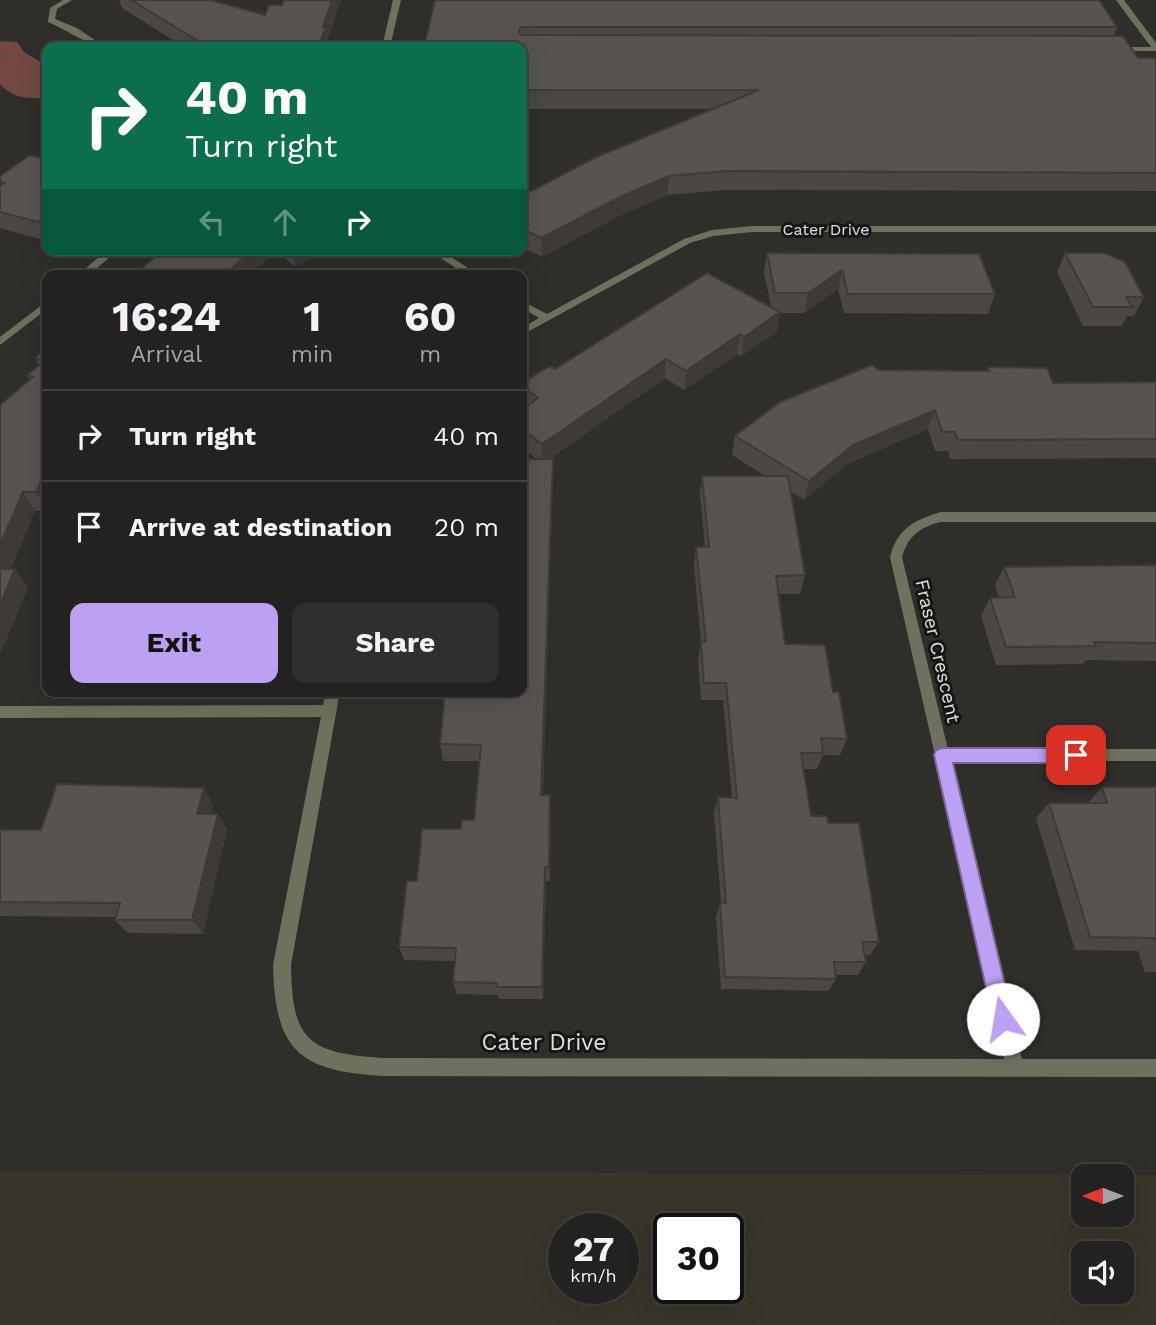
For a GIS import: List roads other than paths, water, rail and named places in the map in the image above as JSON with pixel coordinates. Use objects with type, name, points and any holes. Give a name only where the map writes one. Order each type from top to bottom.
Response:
[{"type":"street","points":[[68,0],[54,8],[51,20],[93,42]]},
{"type":"street","points":[[387,42],[397,0]]},
{"type":"street","points":[[1120,0],[1156,48]]},
{"type":"street","points":[[1101,49],[1156,48]]},
{"type":"street","name":"Cater Drive","points":[[527,329],[687,241],[712,233],[752,229],[1152,229]]},
{"type":"street","points":[[1152,229],[1156,244]]},
{"type":"street","points":[[89,270],[106,256]]},
{"type":"street","points":[[443,256],[466,270]]},
{"type":"street","points":[[0,342],[42,307]]},
{"type":"street","points":[[527,307],[544,317]]},
{"type":"street","name":"Fraser Crescent","points":[[1015,1068],[896,557],[899,542],[909,529],[924,521],[941,517],[1156,517]]},
{"type":"street","name":"Cater Drive","points":[[332,697],[282,965],[281,1000],[290,1029],[307,1052],[334,1062],[383,1067],[1156,1068]]},
{"type":"street","points":[[0,712],[329,711]]},
{"type":"street","points":[[942,755],[1156,755]]}]
